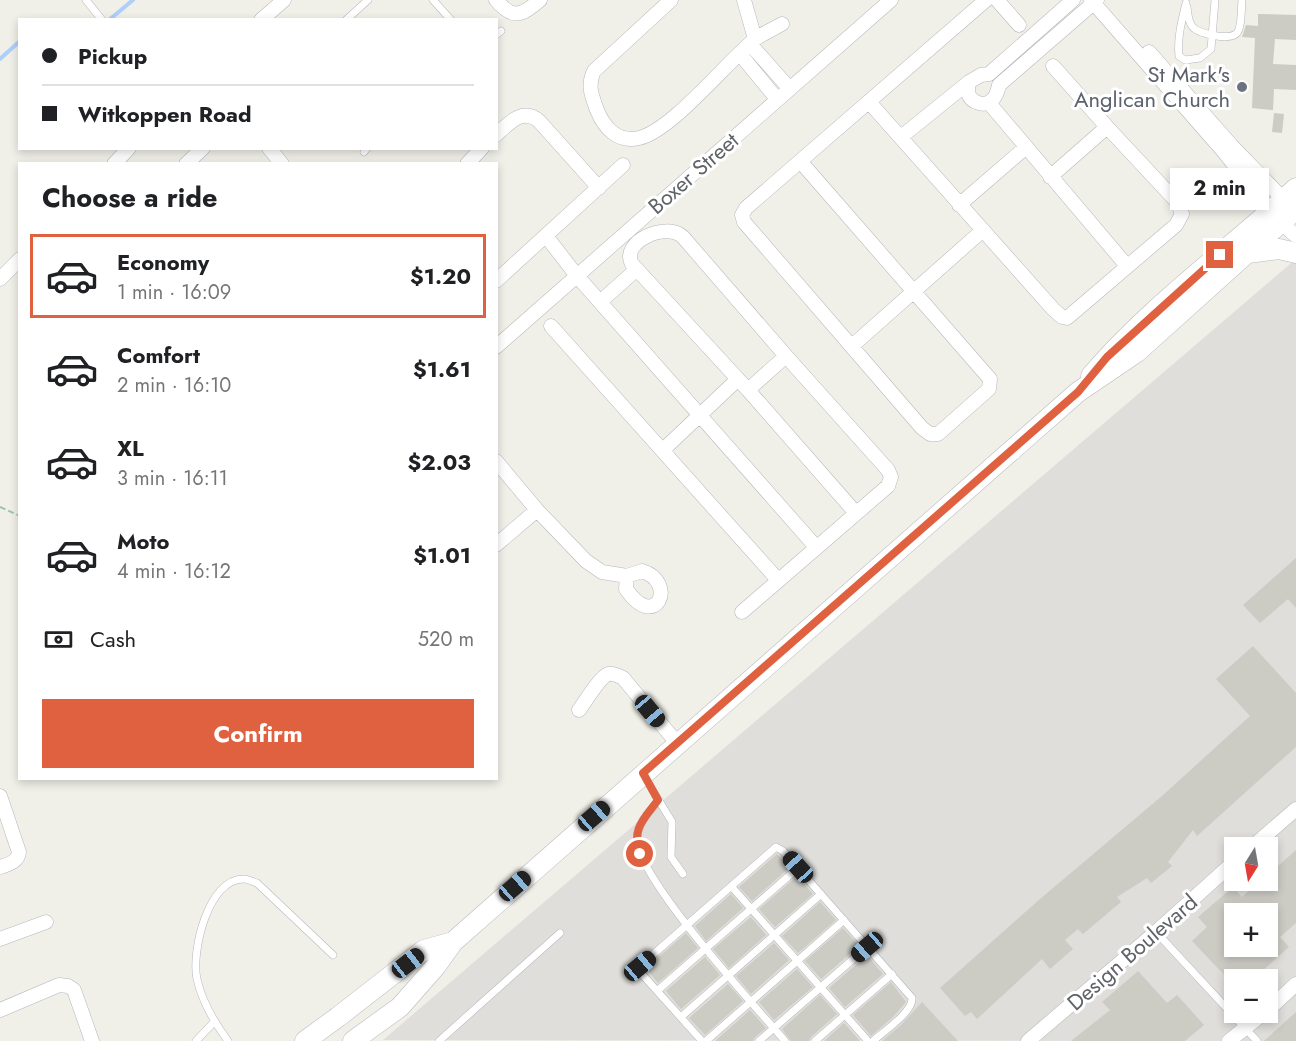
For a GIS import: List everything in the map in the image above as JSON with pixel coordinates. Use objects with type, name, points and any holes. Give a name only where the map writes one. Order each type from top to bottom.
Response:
[{"type":"main road","points":[[353,1041],[400,1007],[453,942],[643,773],[1078,392],[1137,352],[1248,253],[1289,211]]},
{"type":"main road","points":[[1078,392],[1107,357],[1153,314],[1289,211]]},
{"type":"main road","points":[[1248,253],[1279,249],[1296,253]]},
{"type":"main road","points":[[304,1041],[424,950],[453,942]]},
{"type":"street","points":[[263,18],[284,0]]},
{"type":"street","points":[[496,0],[506,12],[519,14],[526,12],[540,0]]},
{"type":"street","points":[[671,0],[594,71],[591,77],[590,92],[600,118],[614,134],[629,139],[638,139],[655,131],[748,46],[782,24]]},
{"type":"street","points":[[744,0],[748,46],[777,99]]},
{"type":"street","name":"Boxer Street","points":[[498,345],[891,0]]},
{"type":"street","points":[[800,161],[989,377],[991,384],[987,392],[938,434],[930,434],[922,428],[742,217],[746,208],[800,161],[869,102],[986,0]]},
{"type":"street","points":[[998,0],[1019,25]]},
{"type":"street","points":[[901,137],[969,82],[981,75],[989,74],[1073,0]]},
{"type":"street","points":[[969,82],[970,97],[980,103],[989,103],[999,85],[1096,1],[1171,75],[1289,211]]},
{"type":"street","points":[[1025,42],[1036,53]]},
{"type":"street","points":[[748,46],[789,88]]},
{"type":"street","points":[[869,102],[959,205],[1059,315],[1065,318],[1074,313],[1176,225],[1181,219],[1181,209],[1178,202],[1053,66]]},
{"type":"street","points":[[989,103],[1126,266]]},
{"type":"street","points":[[498,133],[518,118],[531,115],[599,188]]},
{"type":"street","points":[[1050,177],[1107,127]]},
{"type":"street","points":[[959,205],[1025,148]]},
{"type":"street","points":[[116,162],[127,150]]},
{"type":"street","points":[[271,150],[280,162]]},
{"type":"street","points":[[469,162],[480,150]]},
{"type":"street","points":[[498,278],[623,165]]},
{"type":"street","points":[[742,612],[855,512],[888,486],[891,477],[888,470],[679,233],[664,230],[653,233],[640,242],[630,251],[629,255],[637,268],[855,512]]},
{"type":"street","points":[[852,346],[983,230]]},
{"type":"street","points":[[546,236],[577,276],[816,547]]},
{"type":"street","points":[[0,279],[18,261]]},
{"type":"street","points":[[600,302],[637,268]]},
{"type":"street","points":[[551,326],[778,580]]},
{"type":"street","points":[[748,390],[786,356]]},
{"type":"street","points":[[663,450],[738,379]]},
{"type":"street","points":[[498,463],[537,510],[593,567],[602,572],[627,576]]},
{"type":"street","points":[[498,543],[537,510]]},
{"type":"street","points":[[579,710],[602,678],[609,674],[617,675],[623,678],[677,743]]},
{"type":"street","points":[[0,796],[19,852],[17,859],[0,867]]},
{"type":"street","points":[[1264,837],[1296,809]]},
{"type":"street","name":"Design Boulevard","points":[[1028,1041],[1224,871]]},
{"type":"street","points":[[0,939],[46,922]]},
{"type":"street","points":[[1278,1000],[1296,984]]},
{"type":"street","points":[[0,1010],[59,985],[68,986],[74,990],[92,1041]]},
{"type":"street","points":[[1238,1036],[1253,1023]]},
{"type":"lane","points":[[86,0],[99,17]]},
{"type":"lane","points":[[348,18],[368,0]]},
{"type":"lane","points":[[433,0],[449,18]]},
{"type":"lane","points":[[1186,1],[1179,49],[1182,59],[1190,60],[1206,54],[1211,49],[1215,0]]},
{"type":"lane","points":[[1186,1],[1193,29],[1230,37],[1239,30],[1242,0]]},
{"type":"lane","points":[[643,773],[672,822],[671,857],[684,874]]},
{"type":"lane","points":[[658,800],[640,824],[637,832],[637,845],[648,870],[688,926],[785,1041]]},
{"type":"lane","points":[[844,920],[704,1041],[639,970],[640,966],[776,847],[798,867],[908,992],[913,1003],[873,1041]]},
{"type":"lane","points":[[657,991],[798,867]]},
{"type":"lane","points":[[228,1041],[214,1023],[196,977],[196,950],[205,915],[226,886],[235,880],[245,879],[257,883],[333,956]]},
{"type":"lane","points":[[731,886],[868,1041]]},
{"type":"lane","points":[[681,1017],[821,894]]},
{"type":"lane","points":[[1156,932],[1238,1036],[1257,1041]]},
{"type":"lane","points":[[439,1041],[560,933]]},
{"type":"lane","points":[[759,1041],[867,947]]},
{"type":"lane","points":[[815,1041],[892,974]]},
{"type":"lane","points":[[196,1041],[214,1023]]},
{"type":"path","points":[[0,507],[18,515]]},
{"type":"shaded area","points":[[1296,259],[1296,1041],[383,1040]]},
{"type":"building","points":[[1258,14],[1296,15],[1296,40],[1275,39],[1273,64],[1296,65],[1296,90],[1274,89],[1273,110],[1252,108],[1255,38],[1242,37],[1246,25],[1258,26]]},
{"type":"building","points":[[1274,113],[1284,114],[1282,133],[1272,132]]},
{"type":"building","points":[[1296,558],[1296,608],[1288,599],[1260,623],[1243,605]]},
{"type":"building","points":[[1253,646],[1296,693],[1296,747],[1197,836],[1193,830],[1168,862],[1172,866],[1151,883],[1147,878],[1117,897],[1121,902],[1083,934],[1078,929],[1065,940],[1073,949],[1050,969],[1042,959],[977,1019],[971,1012],[965,1016],[940,988],[1040,899],[1162,796],[1250,716],[1216,679]]},
{"type":"building","points":[[1296,850],[1296,923],[1280,937],[1289,947],[1278,957],[1278,903],[1224,903],[1224,957],[1278,957],[1264,969],[1224,969],[1224,975],[1192,941],[1207,927],[1198,917],[1228,891],[1237,891],[1242,897],[1249,891],[1278,891],[1278,866]]},
{"type":"building","points":[[777,854],[790,867],[752,901],[739,887]]},
{"type":"building","points":[[797,876],[813,894],[775,927],[759,909]]},
{"type":"building","points":[[731,894],[743,908],[706,941],[695,926]]},
{"type":"building","points":[[820,902],[836,920],[798,953],[782,936]]},
{"type":"building","points":[[751,917],[766,935],[729,968],[713,949]]},
{"type":"building","points":[[843,928],[859,946],[821,979],[805,961]]},
{"type":"building","points":[[686,933],[698,948],[658,983],[646,968]]},
{"type":"building","points":[[774,943],[789,960],[751,994],[736,976]]},
{"type":"building","points":[[867,955],[883,974],[845,1007],[829,988]]},
{"type":"building","points":[[705,957],[720,975],[681,1009],[666,991]]},
{"type":"building","points":[[797,969],[813,987],[774,1020],[759,1002]]},
{"type":"building","points":[[1138,971],[1167,1003],[1177,995],[1204,1025],[1185,1041],[1071,1041],[1110,1010],[1102,1002]]},
{"type":"building","points":[[891,982],[906,1002],[871,1036],[853,1015]]},
{"type":"building","points":[[728,984],[743,1001],[705,1035],[689,1018]]},
{"type":"building","points":[[820,995],[837,1014],[809,1041],[791,1041],[782,1029]]},
{"type":"building","points":[[922,1002],[958,1041],[882,1041],[901,1025]]},
{"type":"building","points":[[750,1010],[766,1028],[753,1041],[715,1041]]},
{"type":"building","points":[[1296,1012],[1296,1041],[1264,1041]]},
{"type":"building","points":[[844,1023],[860,1041],[824,1041]]},
{"type":"waterway","points":[[111,18],[133,0]]},
{"type":"waterway","points":[[0,59],[18,43]]},
{"type":"place","name":"St Mark's Anglican Church","points":[[1242,87]]},
{"type":"route","points":[[640,854],[637,832],[640,824],[658,800],[643,773],[1078,392],[1107,357],[1220,255]]}]
